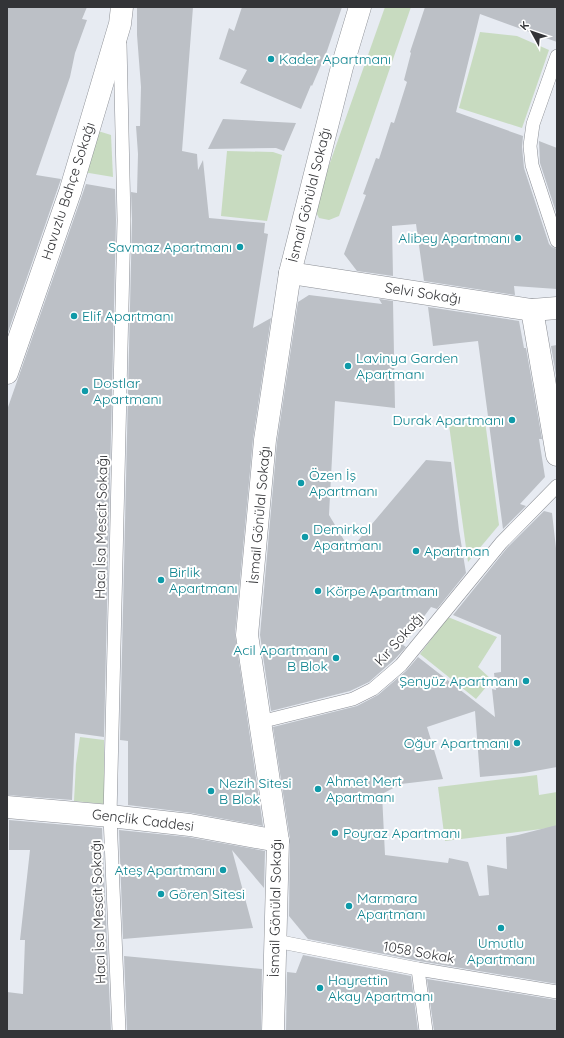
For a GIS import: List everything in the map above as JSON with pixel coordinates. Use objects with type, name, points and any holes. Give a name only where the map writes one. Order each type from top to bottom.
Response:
[{"type":"street","name":"İsmail Gönülal Sokağı","points":[[273,1031],[278,841],[248,635],[265,440],[290,273],[342,67],[360,7]]},
{"type":"street","name":"Havuzlu Bahçe Sokağı","points":[[7,373],[70,192],[121,16]]},
{"type":"street","name":"Selvi Sokağı","points":[[290,273],[532,310],[557,308]]},
{"type":"street","points":[[532,310],[557,455]]},
{"type":"street","name":"Gençlik Caddesi","points":[[7,808],[110,816],[190,825],[278,841]]},
{"type":"lane","name":"Hacı İsa Mescit Sokağı","points":[[119,1031],[110,816],[124,220],[121,16]]},
{"type":"lane","points":[[557,56],[534,124],[530,146],[532,165],[557,241]]},
{"type":"lane","name":"Kır Sokağı","points":[[260,722],[353,699],[373,689],[401,665],[501,543],[557,486]]},
{"type":"lane","name":"1058 Sokak","points":[[276,941],[418,969],[557,992]]},
{"type":"lane","points":[[418,969],[426,1031]]},
{"type":"green space","points":[[385,7],[411,7],[339,216],[329,220],[319,218],[314,208]]},
{"type":"green space","points":[[480,32],[517,36],[549,50],[522,128],[459,108]]},
{"type":"green space","points":[[95,130],[111,135],[113,177],[83,172]]},
{"type":"green space","points":[[227,151],[273,152],[282,155],[267,221],[221,216]]},
{"type":"green space","points":[[485,421],[499,525],[468,562],[449,425]]},
{"type":"green space","points":[[448,617],[497,637],[478,667],[492,680],[476,699],[420,654]]},
{"type":"green space","points":[[80,737],[104,740],[104,804],[74,801],[76,764]]},
{"type":"green space","points":[[537,775],[539,795],[557,792],[557,827],[445,841],[438,787]]},
{"type":"building","points":[[7,7],[87,7],[82,19],[87,20],[75,53],[70,77],[36,175],[61,179],[7,335]]},
{"type":"building","points":[[137,7],[193,7],[182,151],[197,154],[198,170],[203,160],[209,218],[265,223],[264,233],[268,234],[253,328],[271,318],[253,439],[235,634],[263,826],[192,813],[128,805],[128,741],[120,740],[132,220],[131,192],[137,193],[138,154],[136,126],[140,126],[141,87],[137,35]]},
{"type":"building","points":[[242,7],[342,7],[327,51],[301,109],[240,83],[247,70],[219,59],[229,28],[234,31]]},
{"type":"building","points":[[425,7],[557,7],[557,42],[480,14],[456,112],[523,136],[522,147],[524,168],[549,244],[557,249],[557,289],[514,286],[515,295],[424,281],[416,224],[392,226],[393,276],[357,271],[344,254],[366,195],[363,194],[376,158],[379,159],[391,122],[394,123],[407,82],[404,80],[410,52]]},
{"type":"building","points":[[223,119],[296,123],[284,151],[276,148],[208,149]]},
{"type":"building","points":[[539,141],[557,148],[557,215],[540,163]]},
{"type":"building","points":[[86,184],[115,189],[116,220],[104,737],[75,733],[72,800],[7,795],[7,410]]},
{"type":"building","points":[[309,295],[382,304],[379,299],[393,301],[395,408],[335,401],[329,515],[350,550],[426,460],[451,462],[466,573],[437,609],[431,607],[403,645],[406,647],[369,682],[350,691],[271,711],[260,635],[277,442],[298,302]]},
{"type":"building","name":"Durak Apartmanı","points":[[428,307],[519,321],[524,348],[526,348],[542,439],[539,439],[545,477],[520,504],[526,506],[503,529],[478,341],[433,346]]},
{"type":"building","points":[[557,345],[557,381],[551,346]]},
{"type":"building","points":[[544,511],[552,513],[557,557],[557,767],[524,773],[480,777],[475,711],[427,727],[443,779],[401,784],[382,794],[385,855],[448,863],[449,858],[468,862],[479,896],[489,895],[487,865],[507,869],[506,837],[557,825],[557,984],[419,961],[308,939],[289,916],[290,839],[273,727],[357,706],[378,695],[406,671],[418,657],[495,717],[492,689],[496,690],[494,673],[501,672],[501,635],[453,615],[507,548]]},
{"type":"building","points":[[9,820],[102,828],[111,1031],[7,1031],[7,992],[23,994],[25,940],[20,940],[30,850],[9,850]]},
{"type":"building","points":[[119,830],[188,837],[265,851],[264,888],[232,850],[253,928],[123,939]]},
{"type":"building","points":[[303,955],[411,976],[418,1031],[286,1031],[287,972],[296,973]]},
{"type":"building","points":[[124,956],[262,969],[261,1031],[127,1031]]},
{"type":"building","points":[[427,979],[557,1000],[557,1031],[434,1031]]},
{"type":"place","name":"Kader Apartmanı","points":[[271,59]]},
{"type":"place","name":"Alibey Apartmanı","points":[[518,238]]},
{"type":"place","name":"Savmaz Apartmanı","points":[[240,247]]},
{"type":"place","name":"Elif Apartmanı","points":[[74,316]]},
{"type":"place","name":"Lavinya Garden Apartmanı","points":[[348,366]]},
{"type":"place","name":"Dostlar Apartmanı","points":[[85,391]]},
{"type":"place","name":"Durak Apartmanı","points":[[512,420]]},
{"type":"place","name":"Özen İş Apartmanı","points":[[301,483]]},
{"type":"place","name":"Demirkol Apartmanı","points":[[305,537]]},
{"type":"place","name":"Apartman","points":[[416,551]]},
{"type":"place","name":"Birlik Apartmanı","points":[[161,580]]},
{"type":"place","name":"Körpe Apartmanı","points":[[318,591]]},
{"type":"place","name":"Acil Apartmanı B Blok","points":[[336,658]]},
{"type":"place","name":"Şenyüz Apartmanı","points":[[526,681]]},
{"type":"place","name":"Oğur Apartmanı","points":[[517,743]]},
{"type":"place","name":"Ahmet Mert Apartmanı","points":[[318,789]]},
{"type":"place","name":"Nezih Sitesi B Blok","points":[[211,791]]},
{"type":"place","name":"Poyraz Apartmanı","points":[[335,833]]},
{"type":"place","name":"Ateş Apartmanı","points":[[223,870]]},
{"type":"place","name":"Gören Sitesi","points":[[161,894]]},
{"type":"place","name":"Marmara Apartmanı","points":[[349,906]]},
{"type":"place","name":"Umutlu Apartmanı","points":[[501,928]]},
{"type":"place","name":"Hayrettin Akay Apartmanı","points":[[320,988]]}]
